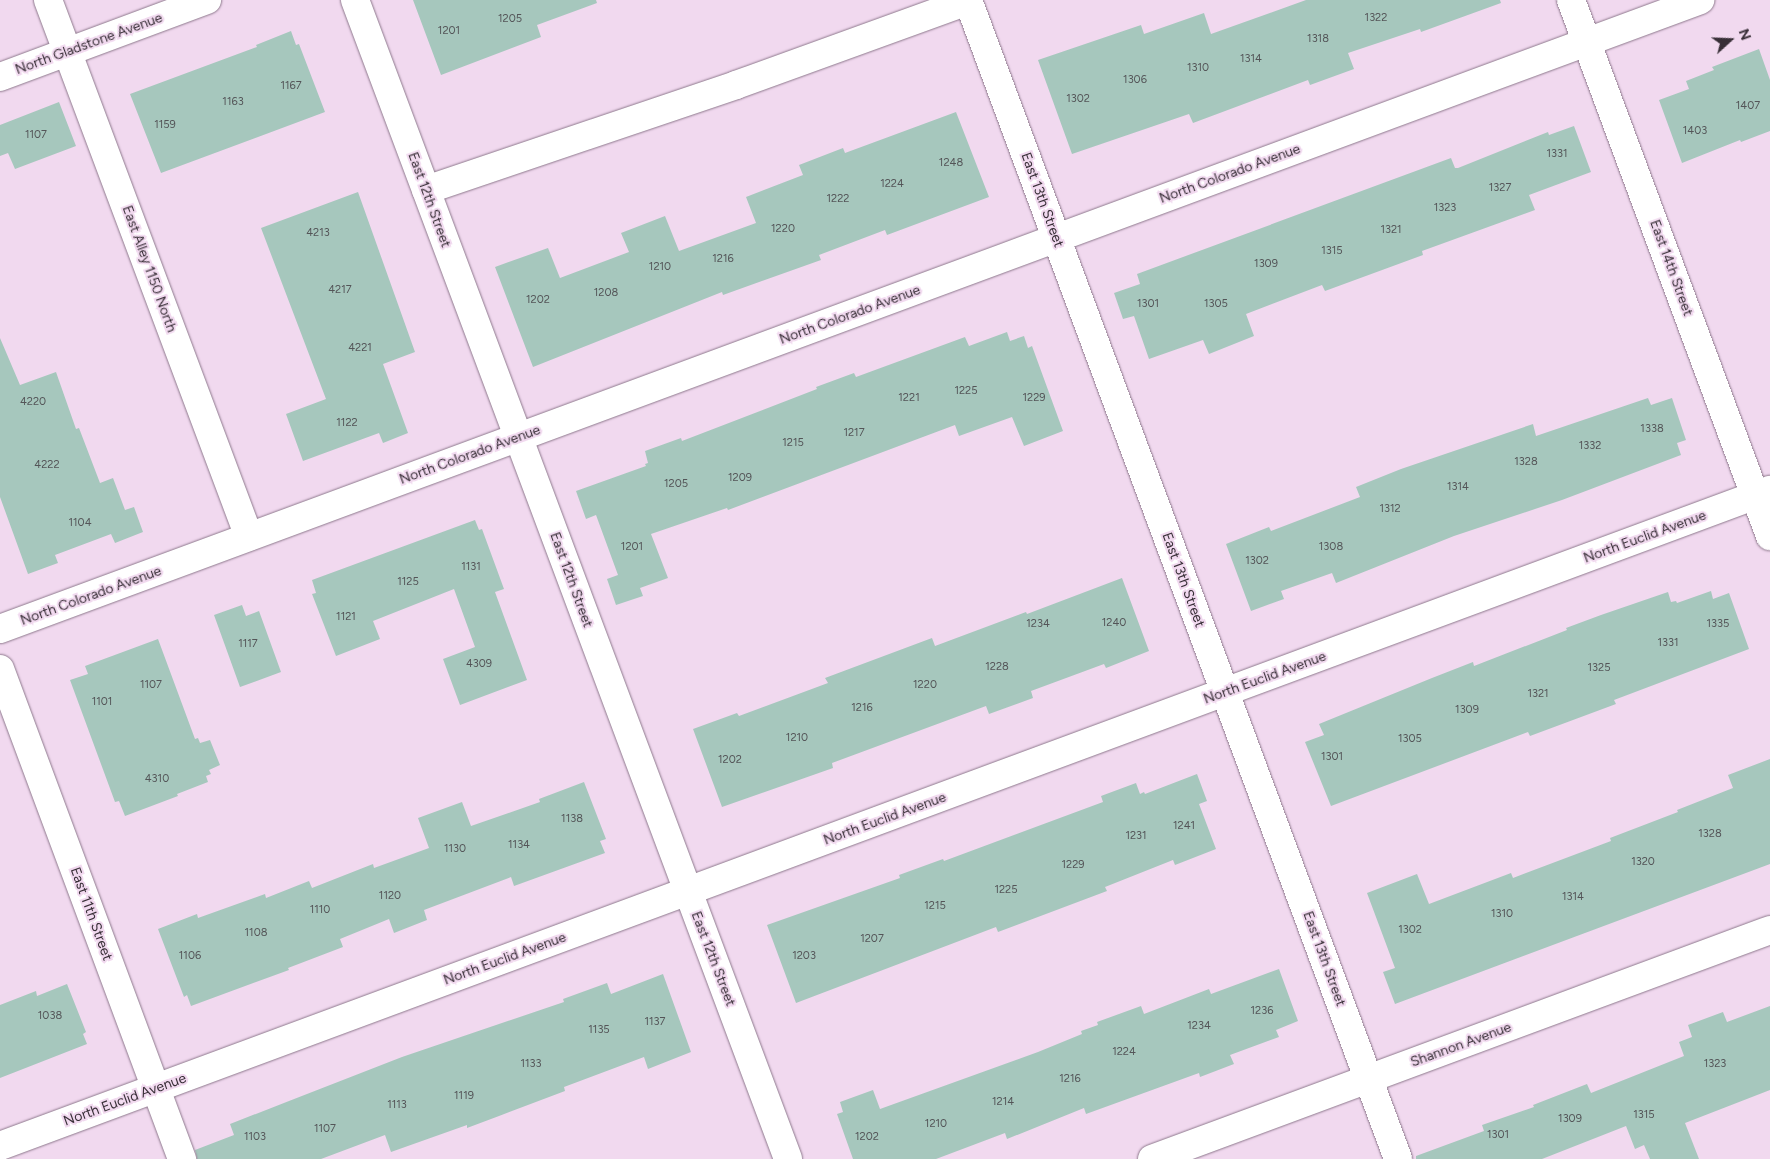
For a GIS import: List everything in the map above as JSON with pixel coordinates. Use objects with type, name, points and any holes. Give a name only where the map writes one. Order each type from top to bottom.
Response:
[{"type":"street","name":"East Alley 1150 North","points":[[48,0],[250,537]]},
{"type":"street","name":"North Gladstone Avenue","points":[[0,77],[207,0]]},
{"type":"street","name":"East 12th Street","points":[[355,0],[788,1159]]},
{"type":"street","name":"East 14th Street","points":[[1571,0],[1762,493],[1770,536]]},
{"type":"street","name":"North Colorado Avenue","points":[[0,629],[1700,0]]},
{"type":"street","points":[[426,190],[736,85],[968,1]]},
{"type":"street","name":"East 13th Street","points":[[968,1],[1398,1159]]},
{"type":"street","name":"North Euclid Avenue","points":[[0,1146],[1762,493]]},
{"type":"street","name":"East 11th Street","points":[[0,669],[182,1159]]},
{"type":"street","name":"Shannon Avenue","points":[[1152,1159],[1770,930]]},
{"type":"building","points":[[413,0],[596,0],[597,3],[537,25],[541,37],[441,75]]},
{"type":"building","points":[[1306,0],[1500,0],[1501,3],[1421,32],[1420,29],[1348,53],[1354,69],[1310,85],[1308,80],[1193,123],[1189,114],[1072,154],[1038,60],[1141,25],[1144,34],[1204,13],[1211,34]]},
{"type":"building","points":[[291,31],[296,45],[299,44],[325,112],[161,173],[130,94],[257,47],[256,45]]},
{"type":"building","points":[[1759,49],[1770,80],[1770,131],[1741,142],[1740,140],[1682,163],[1659,100],[1689,89],[1686,81],[1714,70],[1712,67]]},
{"type":"building","points":[[59,102],[76,146],[15,169],[8,153],[0,156],[0,125]]},
{"type":"building","points":[[956,112],[989,197],[887,235],[885,230],[819,255],[821,260],[723,295],[722,292],[533,367],[495,267],[548,248],[560,278],[629,252],[621,233],[665,216],[679,251],[756,223],[746,197],[803,175],[799,165],[843,148],[845,153]]},
{"type":"building","points":[[1574,126],[1591,172],[1529,195],[1535,210],[1422,251],[1423,255],[1325,291],[1322,285],[1246,314],[1254,336],[1209,354],[1203,340],[1149,359],[1134,316],[1123,319],[1114,293],[1140,284],[1137,274],[1451,158],[1455,168],[1458,168],[1548,132],[1549,135]]},
{"type":"building","points":[[358,192],[415,352],[383,364],[408,433],[383,443],[379,433],[303,461],[286,414],[326,399],[261,228]]},
{"type":"building","points":[[1007,332],[1010,341],[1024,336],[1028,348],[1032,346],[1063,431],[1024,446],[1012,417],[959,436],[955,425],[728,510],[727,508],[651,534],[668,578],[640,588],[643,596],[616,605],[607,579],[618,575],[596,515],[586,519],[576,491],[646,466],[645,464],[648,463],[645,451],[681,438],[682,441],[817,389],[816,387],[854,373],[856,377],[965,337],[969,346]]},
{"type":"building","points":[[0,338],[20,385],[56,372],[76,429],[79,428],[100,483],[113,478],[125,510],[134,507],[143,532],[115,543],[111,534],[55,555],[58,563],[28,574],[0,497]]},
{"type":"building","points":[[1648,398],[1651,405],[1672,398],[1686,440],[1677,443],[1681,455],[1562,500],[1454,536],[1336,583],[1332,573],[1281,591],[1284,599],[1251,611],[1226,544],[1269,527],[1271,531],[1360,497],[1356,487],[1401,469],[1533,424],[1536,436]]},
{"type":"building","points":[[475,520],[479,530],[482,529],[504,589],[495,592],[527,680],[460,705],[443,659],[475,647],[454,589],[373,621],[380,639],[336,656],[312,594],[316,593],[312,580]]},
{"type":"building","points":[[1122,578],[1149,651],[1106,668],[1104,664],[1031,691],[1033,698],[989,714],[986,706],[832,763],[833,768],[722,807],[693,729],[737,713],[739,716],[828,683],[825,678],[932,638],[935,646]]},
{"type":"building","points":[[1711,591],[1713,599],[1729,593],[1749,649],[1614,700],[1616,704],[1530,736],[1528,732],[1331,806],[1305,742],[1324,735],[1319,724],[1473,662],[1474,666],[1567,630],[1566,628],[1668,592],[1671,602],[1676,601],[1677,603]]},
{"type":"building","points":[[242,605],[246,616],[259,611],[281,672],[240,687],[214,615]]},
{"type":"building","points":[[158,639],[195,739],[198,738],[200,743],[210,740],[220,765],[209,770],[211,774],[206,776],[208,782],[177,794],[178,796],[125,816],[119,801],[115,802],[70,680],[88,674],[85,666]]},
{"type":"building","points":[[1770,759],[1770,864],[1395,1004],[1383,972],[1395,968],[1367,893],[1417,874],[1429,904],[1511,873],[1513,878],[1611,841],[1610,838],[1678,812],[1677,810],[1733,788],[1728,775]]},
{"type":"building","points":[[1197,774],[1207,801],[1199,804],[1216,849],[1175,865],[1173,860],[1105,887],[1107,891],[998,932],[996,927],[796,1003],[767,925],[900,878],[899,875],[943,859],[944,861],[1103,802],[1101,796],[1136,783],[1140,794],[1144,792],[1145,794]]},
{"type":"building","points":[[584,782],[606,839],[600,841],[605,853],[514,886],[511,877],[424,910],[427,920],[394,933],[389,919],[340,939],[343,947],[288,968],[289,970],[191,1006],[187,995],[184,997],[158,929],[197,914],[198,918],[265,894],[266,898],[309,881],[312,888],[373,864],[374,868],[429,848],[418,818],[462,802],[471,826],[540,802],[539,799]]},
{"type":"building","points":[[1279,969],[1298,1021],[1276,1030],[1279,1037],[1230,1055],[1234,1064],[1200,1077],[1199,1073],[1086,1114],[1084,1108],[1007,1139],[1005,1133],[936,1159],[853,1159],[837,1114],[843,1112],[840,1102],[873,1090],[880,1109],[1038,1052],[1082,1034],[1081,1031],[1098,1025],[1097,1022],[1141,1006],[1144,1014],[1209,989],[1211,994]]},
{"type":"building","points":[[663,974],[691,1052],[648,1069],[644,1057],[564,1087],[565,1091],[499,1116],[467,1128],[467,1125],[391,1152],[385,1135],[321,1159],[197,1159],[195,1150],[234,1135],[230,1124],[402,1057],[564,1002],[563,999],[607,983],[611,994]]},
{"type":"building","points":[[67,984],[86,1032],[83,1034],[87,1044],[0,1078],[0,1005],[36,991],[37,996]]},
{"type":"building","points":[[1770,1006],[1770,1090],[1685,1123],[1699,1159],[1650,1159],[1644,1145],[1635,1149],[1626,1126],[1542,1159],[1416,1159],[1416,1156],[1484,1131],[1482,1125],[1534,1107],[1533,1105],[1587,1084],[1591,1093],[1684,1056],[1679,1042],[1692,1037],[1688,1025],[1723,1012],[1727,1022]]}]
